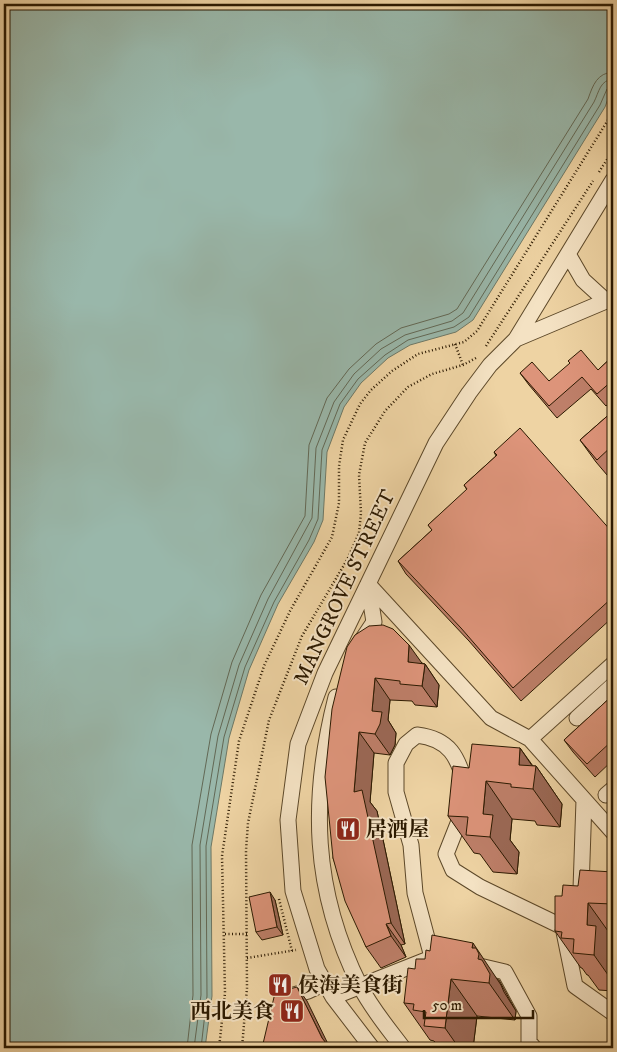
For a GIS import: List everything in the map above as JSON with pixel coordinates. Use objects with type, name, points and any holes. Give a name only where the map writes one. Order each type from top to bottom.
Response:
[{"type":"street","name":"MANGROVE STREET","points":[[372,1048],[325,984],[310,948],[293,890],[288,820],[298,744],[325,673],[436,443],[474,386],[516,339],[613,180]]},
{"type":"street","points":[[568,254],[583,280],[610,300]]},
{"type":"street","points":[[516,339],[610,300]]},
{"type":"street","points":[[354,653],[374,622],[368,584]]},
{"type":"street","points":[[368,584],[491,718],[530,739],[613,832]]},
{"type":"street","points":[[530,739],[613,664]]},
{"type":"street","points":[[577,718],[613,685]]},
{"type":"street","points":[[339,687],[326,735],[319,797],[319,858],[334,921],[360,986],[403,1048]]},
{"type":"street","points":[[432,956],[415,893],[411,845],[396,792],[396,763],[406,744],[417,735],[431,737],[446,746],[460,761],[466,786],[463,816],[446,854],[453,870],[480,887],[563,927]]},
{"type":"street","points":[[584,800],[578,908],[563,927],[575,986],[613,1012]]},
{"type":"street","points":[[333,997],[432,956],[504,972],[529,1016],[529,1042],[534,1048]]},
{"type":"street","points":[[271,1010],[274,1000],[308,991],[325,984]]},
{"type":"path","points":[[218,1048],[225,993],[222,856],[239,741],[264,666],[290,611],[332,537],[340,503],[339,466],[343,440],[360,404],[370,390],[392,370],[418,354],[464,342],[477,331],[613,112]]},
{"type":"path","points":[[456,344],[462,365]]},
{"type":"path","points":[[278,898],[292,951]]},
{"type":"path","points":[[225,934],[247,934]]},
{"type":"path","points":[[247,958],[310,948]]},
{"type":"water","points":[[4,4],[613,4],[613,85],[605,107],[473,320],[456,332],[410,345],[388,358],[361,383],[344,407],[327,452],[323,520],[314,542],[278,604],[249,670],[229,738],[211,847],[212,996],[205,1048],[4,1048]]},
{"type":"building","points":[[581,350],[598,370],[613,356],[613,380],[597,394],[582,377],[549,406],[520,373],[532,362],[549,381],[570,363],[568,361]]},
{"type":"building","points":[[613,411],[613,445],[597,460],[580,440]]},
{"type":"building","points":[[520,428],[613,533],[613,597],[513,688],[461,628],[398,561],[432,530],[428,525],[467,489],[464,485],[497,455],[494,452]]},
{"type":"building","points":[[383,625],[393,629],[409,645],[408,662],[425,664],[422,686],[400,684],[400,681],[375,678],[372,711],[382,712],[380,724],[375,734],[359,732],[354,792],[362,790],[391,923],[386,924],[391,936],[366,947],[345,901],[333,858],[325,777],[332,709],[347,647],[355,635],[369,626]]},
{"type":"building","points":[[613,695],[613,740],[587,764],[564,740]]},
{"type":"building","points":[[472,744],[520,748],[519,765],[536,766],[533,789],[511,787],[511,784],[486,781],[483,814],[493,815],[490,837],[466,835],[468,817],[448,816],[453,766],[469,768]]},
{"type":"building","points":[[613,785],[613,795],[608,789]]},
{"type":"building","points":[[580,870],[613,872],[613,904],[588,903],[587,925],[596,926],[594,955],[573,953],[574,939],[561,938],[562,932],[555,931],[555,896],[562,896],[563,885],[578,886]]},
{"type":"building","points":[[270,892],[277,927],[256,932],[249,897]]},
{"type":"building","points":[[432,935],[473,943],[472,948],[476,948],[479,954],[478,959],[482,960],[490,974],[489,983],[451,979],[445,1028],[424,1026],[426,1012],[413,1010],[414,1004],[404,1003],[408,968],[415,969],[416,959],[425,959],[426,950],[430,951]]},
{"type":"building","points":[[297,987],[322,1038],[330,1048],[262,1048],[275,993]]},
{"type":"place","name":"居酒屋","points":[[348,829]]},
{"type":"place","name":"侯海美食街","points":[[280,985]]},
{"type":"place","name":"西北美食","points":[[292,1011]]}]
